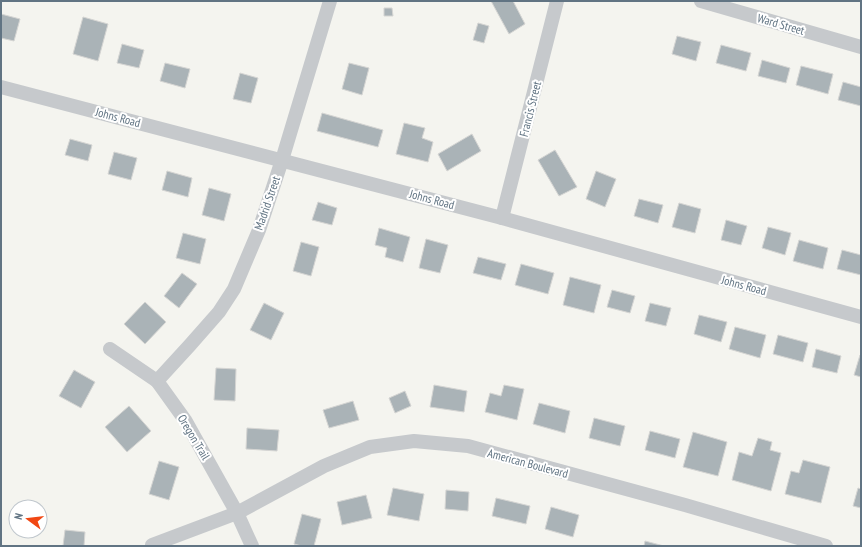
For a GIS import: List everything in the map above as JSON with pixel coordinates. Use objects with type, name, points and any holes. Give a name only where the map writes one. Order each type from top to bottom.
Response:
[{"type":"street","name":"Madrid Street","points":[[157,381],[219,312],[234,289],[259,230],[282,160],[330,1]]},
{"type":"street","name":"Francis Street","points":[[502,218],[557,1]]},
{"type":"street","name":"Ward Street","points":[[701,1],[861,47]]},
{"type":"street","name":"Johns Road","points":[[1,87],[502,218],[861,317]]},
{"type":"street","name":"Oregon Trail","points":[[110,349],[157,381],[185,420],[237,513],[252,546]]},
{"type":"street","name":"American Boulevard","points":[[152,545],[237,513],[324,466],[370,448],[414,441],[468,446],[677,503],[826,546]]},
{"type":"building","points":[[491,1],[513,1],[525,24],[509,34]]},
{"type":"building","points":[[384,8],[392,8],[393,16],[384,16]]},
{"type":"building","points":[[1,14],[20,19],[14,41],[1,38]]},
{"type":"building","points":[[83,17],[108,24],[98,61],[73,54]]},
{"type":"building","points":[[478,23],[489,26],[484,43],[473,40]]},
{"type":"building","points":[[677,36],[701,42],[696,61],[672,54]]},
{"type":"building","points":[[122,44],[144,50],[139,68],[117,63]]},
{"type":"building","points":[[721,45],[751,53],[746,71],[716,63]]},
{"type":"building","points":[[762,60],[790,68],[786,83],[758,76]]},
{"type":"building","points":[[165,63],[190,69],[185,88],[160,81]]},
{"type":"building","points":[[349,63],[369,68],[362,95],[342,89]]},
{"type":"building","points":[[801,66],[833,74],[828,94],[796,85]]},
{"type":"building","points":[[240,73],[258,78],[251,103],[233,99]]},
{"type":"building","points":[[843,82],[861,87],[861,106],[838,100]]},
{"type":"building","points":[[322,113],[383,130],[378,147],[317,131]]},
{"type":"building","points":[[404,123],[425,128],[422,138],[433,142],[428,162],[396,154]]},
{"type":"building","points":[[472,134],[481,151],[447,171],[438,154]]},
{"type":"building","points":[[70,139],[92,145],[88,161],[65,155]]},
{"type":"building","points":[[555,150],[577,187],[559,196],[538,160]]},
{"type":"building","points":[[114,152],[137,158],[131,180],[108,174]]},
{"type":"building","points":[[167,171],[192,178],[188,197],[162,190]]},
{"type":"building","points":[[596,171],[616,179],[605,207],[586,199]]},
{"type":"building","points":[[209,188],[231,194],[224,221],[202,215]]},
{"type":"building","points":[[639,199],[663,205],[658,223],[634,216]]},
{"type":"building","points":[[318,202],[337,208],[332,225],[312,220]]},
{"type":"building","points":[[679,203],[701,209],[695,233],[672,227]]},
{"type":"building","points":[[726,220],[747,226],[741,245],[721,240]]},
{"type":"building","points":[[768,227],[791,233],[785,255],[762,248]]},
{"type":"building","points":[[379,228],[410,237],[403,262],[385,257],[387,248],[375,245]]},
{"type":"building","points":[[183,233],[206,239],[200,264],[176,258]]},
{"type":"building","points":[[426,239],[448,245],[440,273],[419,268]]},
{"type":"building","points":[[799,240],[828,248],[823,269],[793,261]]},
{"type":"building","points":[[301,242],[319,247],[311,276],[293,271]]},
{"type":"building","points":[[842,250],[861,255],[861,275],[837,269]]},
{"type":"building","points":[[478,257],[506,264],[501,280],[473,273]]},
{"type":"building","points":[[521,264],[554,273],[548,294],[515,285]]},
{"type":"building","points":[[182,273],[197,284],[179,308],[164,296]]},
{"type":"building","points":[[570,277],[601,285],[594,313],[563,305]]},
{"type":"building","points":[[612,290],[635,296],[630,313],[607,307]]},
{"type":"building","points":[[145,302],[166,322],[145,344],[124,324]]},
{"type":"building","points":[[264,303],[284,313],[271,340],[250,330]]},
{"type":"building","points":[[650,303],[671,308],[666,326],[645,321]]},
{"type":"building","points":[[699,315],[727,322],[721,342],[694,334]]},
{"type":"building","points":[[735,327],[766,335],[760,358],[729,349]]},
{"type":"building","points":[[778,335],[808,343],[803,362],[773,354]]},
{"type":"building","points":[[816,349],[841,356],[837,373],[812,367]]},
{"type":"building","points":[[860,355],[861,356],[861,377],[854,375]]},
{"type":"building","points":[[216,368],[236,369],[235,401],[214,400]]},
{"type":"building","points":[[74,370],[95,382],[81,408],[59,396]]},
{"type":"building","points":[[434,385],[467,391],[464,412],[430,407]]},
{"type":"building","points":[[504,385],[524,389],[517,420],[485,412],[490,393],[501,396]]},
{"type":"building","points":[[405,391],[411,406],[395,413],[389,398]]},
{"type":"building","points":[[353,401],[359,420],[329,428],[323,410]]},
{"type":"building","points":[[539,403],[570,411],[565,433],[533,424]]},
{"type":"building","points":[[129,406],[151,431],[127,452],[105,427]]},
{"type":"building","points":[[594,418],[625,426],[620,446],[589,438]]},
{"type":"building","points":[[247,428],[279,430],[277,451],[246,449]]},
{"type":"building","points":[[650,431],[680,439],[675,458],[645,450]]},
{"type":"building","points":[[693,432],[727,442],[718,476],[683,467]]},
{"type":"building","points":[[758,438],[772,442],[770,450],[781,453],[771,491],[732,480],[739,452],[752,456]]},
{"type":"building","points":[[803,460],[830,467],[821,503],[785,494],[791,471],[799,473]]},
{"type":"building","points":[[159,461],[179,467],[169,500],[149,494]]},
{"type":"building","points":[[393,488],[424,494],[419,521],[387,515]]},
{"type":"building","points":[[858,488],[861,489],[861,508],[853,506]]},
{"type":"building","points":[[446,490],[469,492],[468,511],[445,509]]},
{"type":"building","points":[[366,495],[372,518],[342,525],[337,502]]},
{"type":"building","points":[[496,498],[530,506],[526,524],[492,516]]},
{"type":"building","points":[[551,507],[579,515],[573,537],[545,529]]},
{"type":"building","points":[[302,514],[321,519],[314,546],[294,544]]},
{"type":"building","points":[[65,530],[85,532],[84,546],[63,546]]},
{"type":"building","points":[[645,541],[664,546],[644,546]]}]
